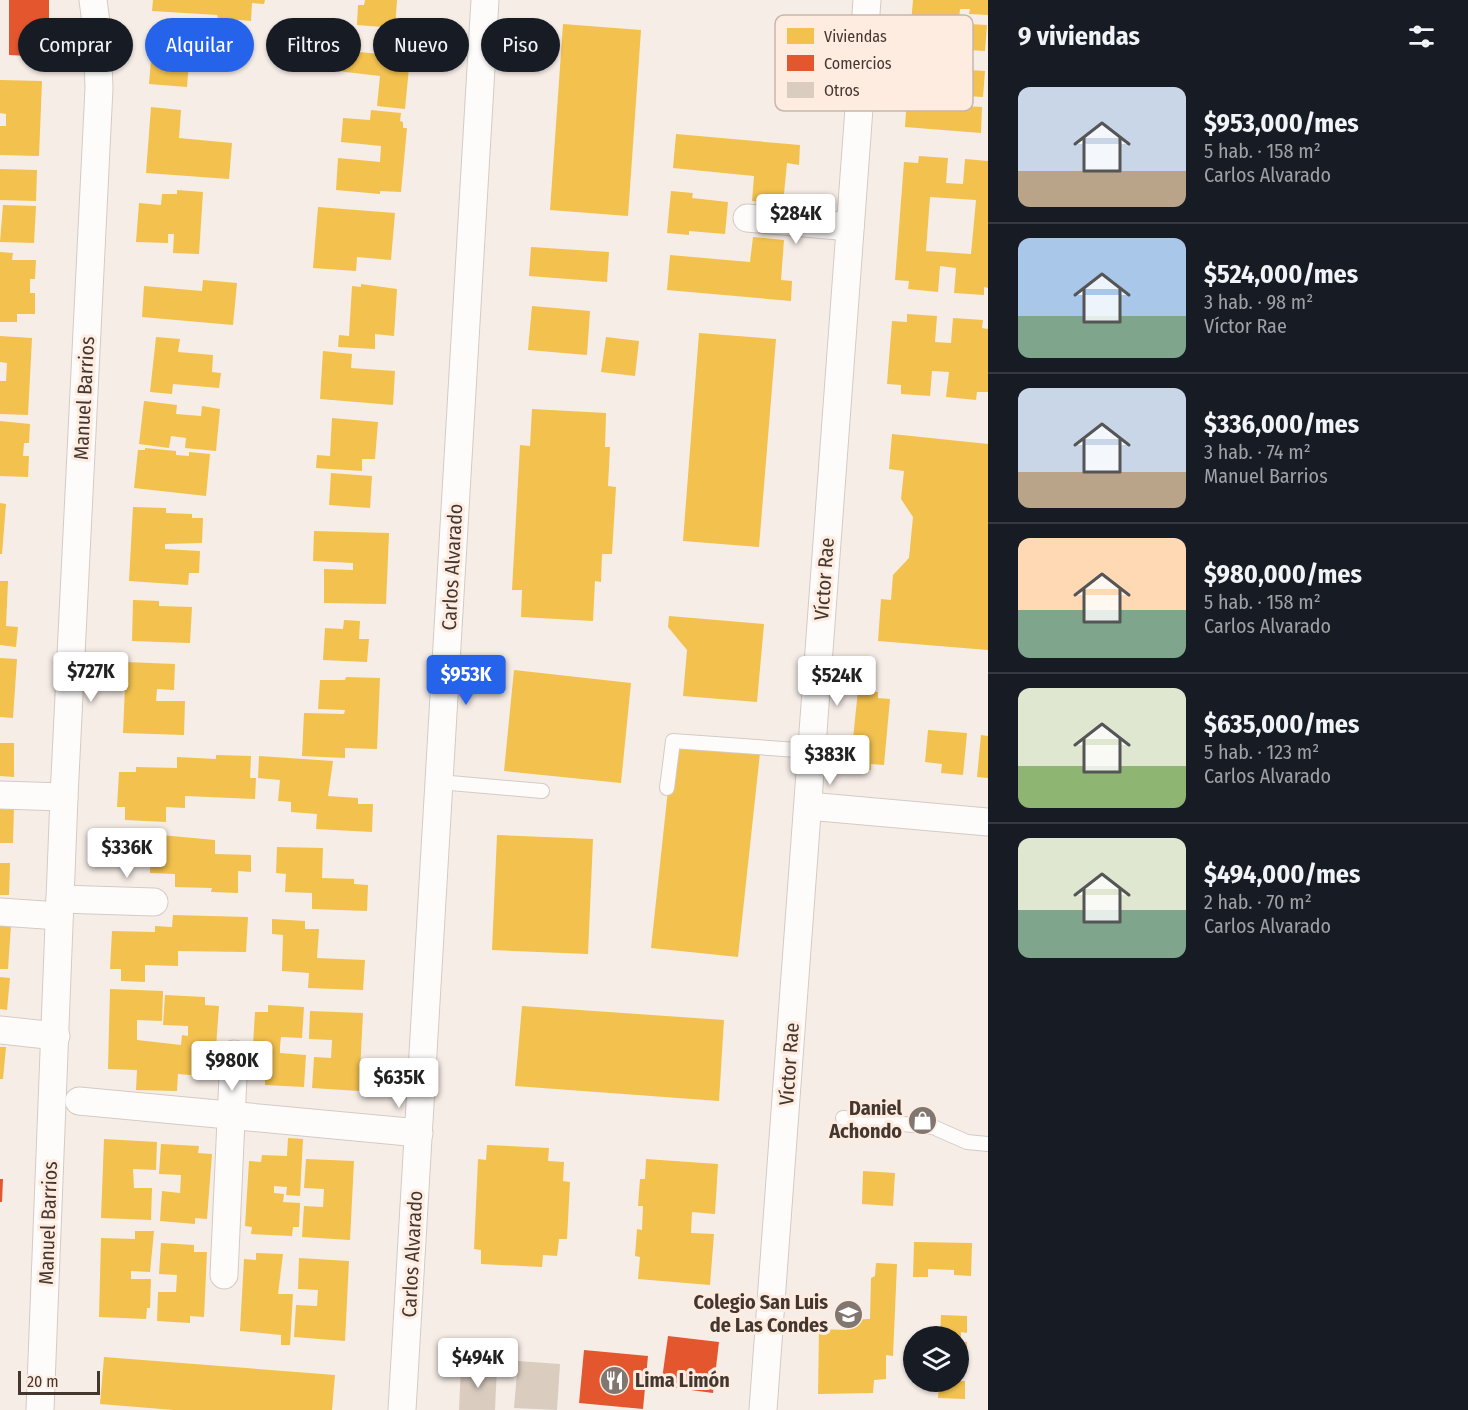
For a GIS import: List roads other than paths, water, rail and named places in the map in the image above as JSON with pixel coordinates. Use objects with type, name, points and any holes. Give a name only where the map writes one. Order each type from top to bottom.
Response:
[{"type":"street","name":"Manuel Barrios","points":[[40,1410],[56,1036],[59,907],[99,88],[98,30],[93,0]]},
{"type":"street","name":"Carlos Alvarado","points":[[402,1410],[484,0]]},
{"type":"street","name":"Víctor Rae","points":[[866,15],[867,0]]},
{"type":"street","name":"Víctor Rae","points":[[763,1410],[859,111]]},
{"type":"street","points":[[747,218],[850,227]]},
{"type":"street","points":[[0,795],[64,797]]},
{"type":"street","points":[[808,806],[988,822]]},
{"type":"street","points":[[0,912],[154,902]]},
{"type":"street","points":[[0,1030],[56,1036]]},
{"type":"street","points":[[224,1275],[234,1054]]},
{"type":"street","points":[[79,1101],[419,1134]]},
{"type":"lane","points":[[667,788],[673,741],[812,751]]},
{"type":"lane","points":[[439,782],[542,791]]},
{"type":"lane","points":[[843,1118],[933,1127],[967,1142],[988,1144]]},
{"type":"place","name":"Daniel Achondo","points":[[923,1120]]},
{"type":"place","name":"Colegio San Luis de Las Condes","points":[[849,1314]]},
{"type":"place","name":"Lima Limón","points":[[614,1380]]}]
